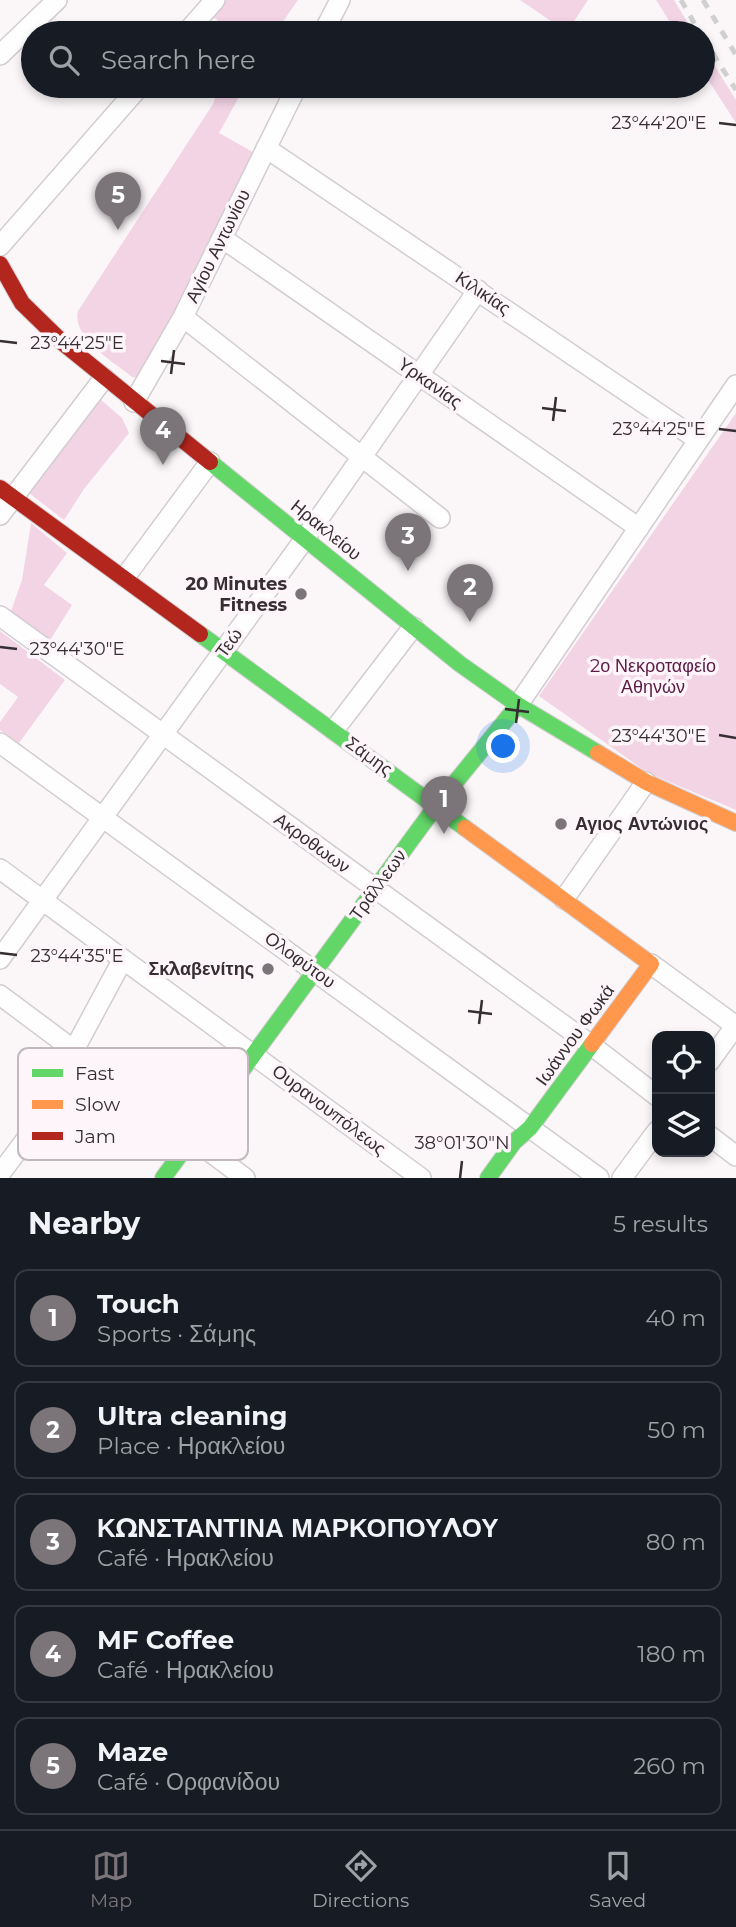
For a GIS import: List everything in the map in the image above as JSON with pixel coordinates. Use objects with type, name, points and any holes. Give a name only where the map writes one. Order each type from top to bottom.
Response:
[{"type":"street","points":[[35,21],[57,0]]},
{"type":"street","points":[[329,21],[340,0]]},
{"type":"street","points":[[194,21],[206,3]]},
{"type":"street","points":[[0,55],[21,35]]},
{"type":"street","points":[[0,246],[130,98]]},
{"type":"street","name":"Αγίου Αντωνίου","points":[[134,402],[183,317],[291,98]]},
{"type":"street","name":"Κιλικίας","points":[[266,148],[698,440]]},
{"type":"street","name":"Υρκανίας","points":[[222,238],[639,528]]},
{"type":"street","name":"Ηρακλείου","points":[[0,264],[22,303],[104,378],[306,537],[413,626],[518,705],[646,782],[736,823]]},
{"type":"street","name":"Τεώ","points":[[0,959],[306,537],[478,290]]},
{"type":"street","points":[[183,317],[440,518]]},
{"type":"street","points":[[0,515],[6,493],[104,378]]},
{"type":"street","name":"Τράλλεων","points":[[248,1062],[436,806],[518,705],[736,385]]},
{"type":"street","points":[[125,577],[210,462]]},
{"type":"street","name":"Σάμης","points":[[6,493],[125,577],[736,1026]]},
{"type":"street","name":"Ακροθωων","points":[[0,616],[32,642],[591,1045],[654,1094]]},
{"type":"street","points":[[334,730],[413,626]]},
{"type":"street","name":"Ολοφύτου","points":[[0,743],[599,1178]]},
{"type":"street","points":[[564,899],[646,782]]},
{"type":"street","name":"Ουρανουπόλεως","points":[[0,869],[246,1048]]},
{"type":"street","points":[[83,1048],[123,959]]},
{"type":"street","name":"Ιωάννου Φωκά","points":[[488,1178],[514,1142],[530,1128],[651,964]]},
{"type":"street","points":[[0,995],[71,1048]]},
{"type":"street","points":[[715,1053],[736,1026]]},
{"type":"street","name":"Ουρανουπόλεως","points":[[248,1050],[421,1178]]},
{"type":"street","points":[[530,1128],[531,1151]]},
{"type":"street","points":[[622,1178],[652,1138]]},
{"type":"street","points":[[715,1140],[736,1156]]},
{"type":"street","points":[[0,1174],[18,1147]]},
{"type":"street","points":[[221,1160],[245,1178]]},
{"type":"green space","points":[[226,0],[298,0],[283,21],[218,21],[212,16]]},
{"type":"green space","points":[[520,0],[588,0],[574,21],[551,21]]},
{"type":"green space","points":[[656,0],[674,0],[687,21],[669,21]]},
{"type":"green space","points":[[715,66],[736,100],[736,123],[715,91]]},
{"type":"green space","points":[[215,98],[238,98],[219,133],[258,155],[141,379],[132,377],[87,339],[78,321],[78,311]]},
{"type":"green space","points":[[100,399],[122,418],[129,433],[84,489],[64,520],[29,493]]},
{"type":"green space","name":"2ο Νεκροταφείο Αθηνών","points":[[736,413],[736,810],[648,773],[539,696]]},
{"type":"green space","points":[[31,523],[67,553],[44,585],[72,605],[49,642],[10,614],[22,580]]},
{"type":"green space","points":[[0,631],[65,680],[19,743],[0,730],[0,722],[18,697],[0,684]]},
{"type":"railway","points":[[681,0],[693,21]]},
{"type":"railway","points":[[703,0],[736,55]]},
{"type":"railway","points":[[715,57],[736,90]]},
{"type":"traffic: fast","points":[[210,462],[460,664],[518,705],[598,753]]},
{"type":"traffic: fast","points":[[200,634],[465,828]]},
{"type":"traffic: fast","points":[[248,1062],[436,806],[518,705]]},
{"type":"traffic: fast","points":[[488,1178],[514,1142],[530,1128],[592,1044]]},
{"type":"traffic: fast","points":[[163,1178],[176,1160]]},
{"type":"traffic: slow","points":[[598,753],[646,782],[736,823]]},
{"type":"traffic: slow","points":[[465,828],[651,964],[592,1044]]},
{"type":"traffic: jam","points":[[0,264],[22,303],[63,343],[210,462]]},
{"type":"traffic: jam","points":[[0,488],[200,634]]},
{"type":"place","name":"Maze","points":[[118,230]]},
{"type":"place","name":"MF Coffee","points":[[163,465]]},
{"type":"place","name":"ΚΩΝΣΤΑΝΤΙΝΑ ΜΑΡΚΟΠΟΥΛΟΥ","points":[[408,571]]},
{"type":"place","name":"20 Μinutes Fitness","points":[[301,594]]},
{"type":"place","name":"Ultra cleaning","points":[[470,622]]},
{"type":"place","name":"Αγιος Αντώνιος","points":[[561,824]]},
{"type":"place","name":"Touch","points":[[444,834]]},
{"type":"place","name":"Σκλαβενίτης","points":[[268,969]]}]
